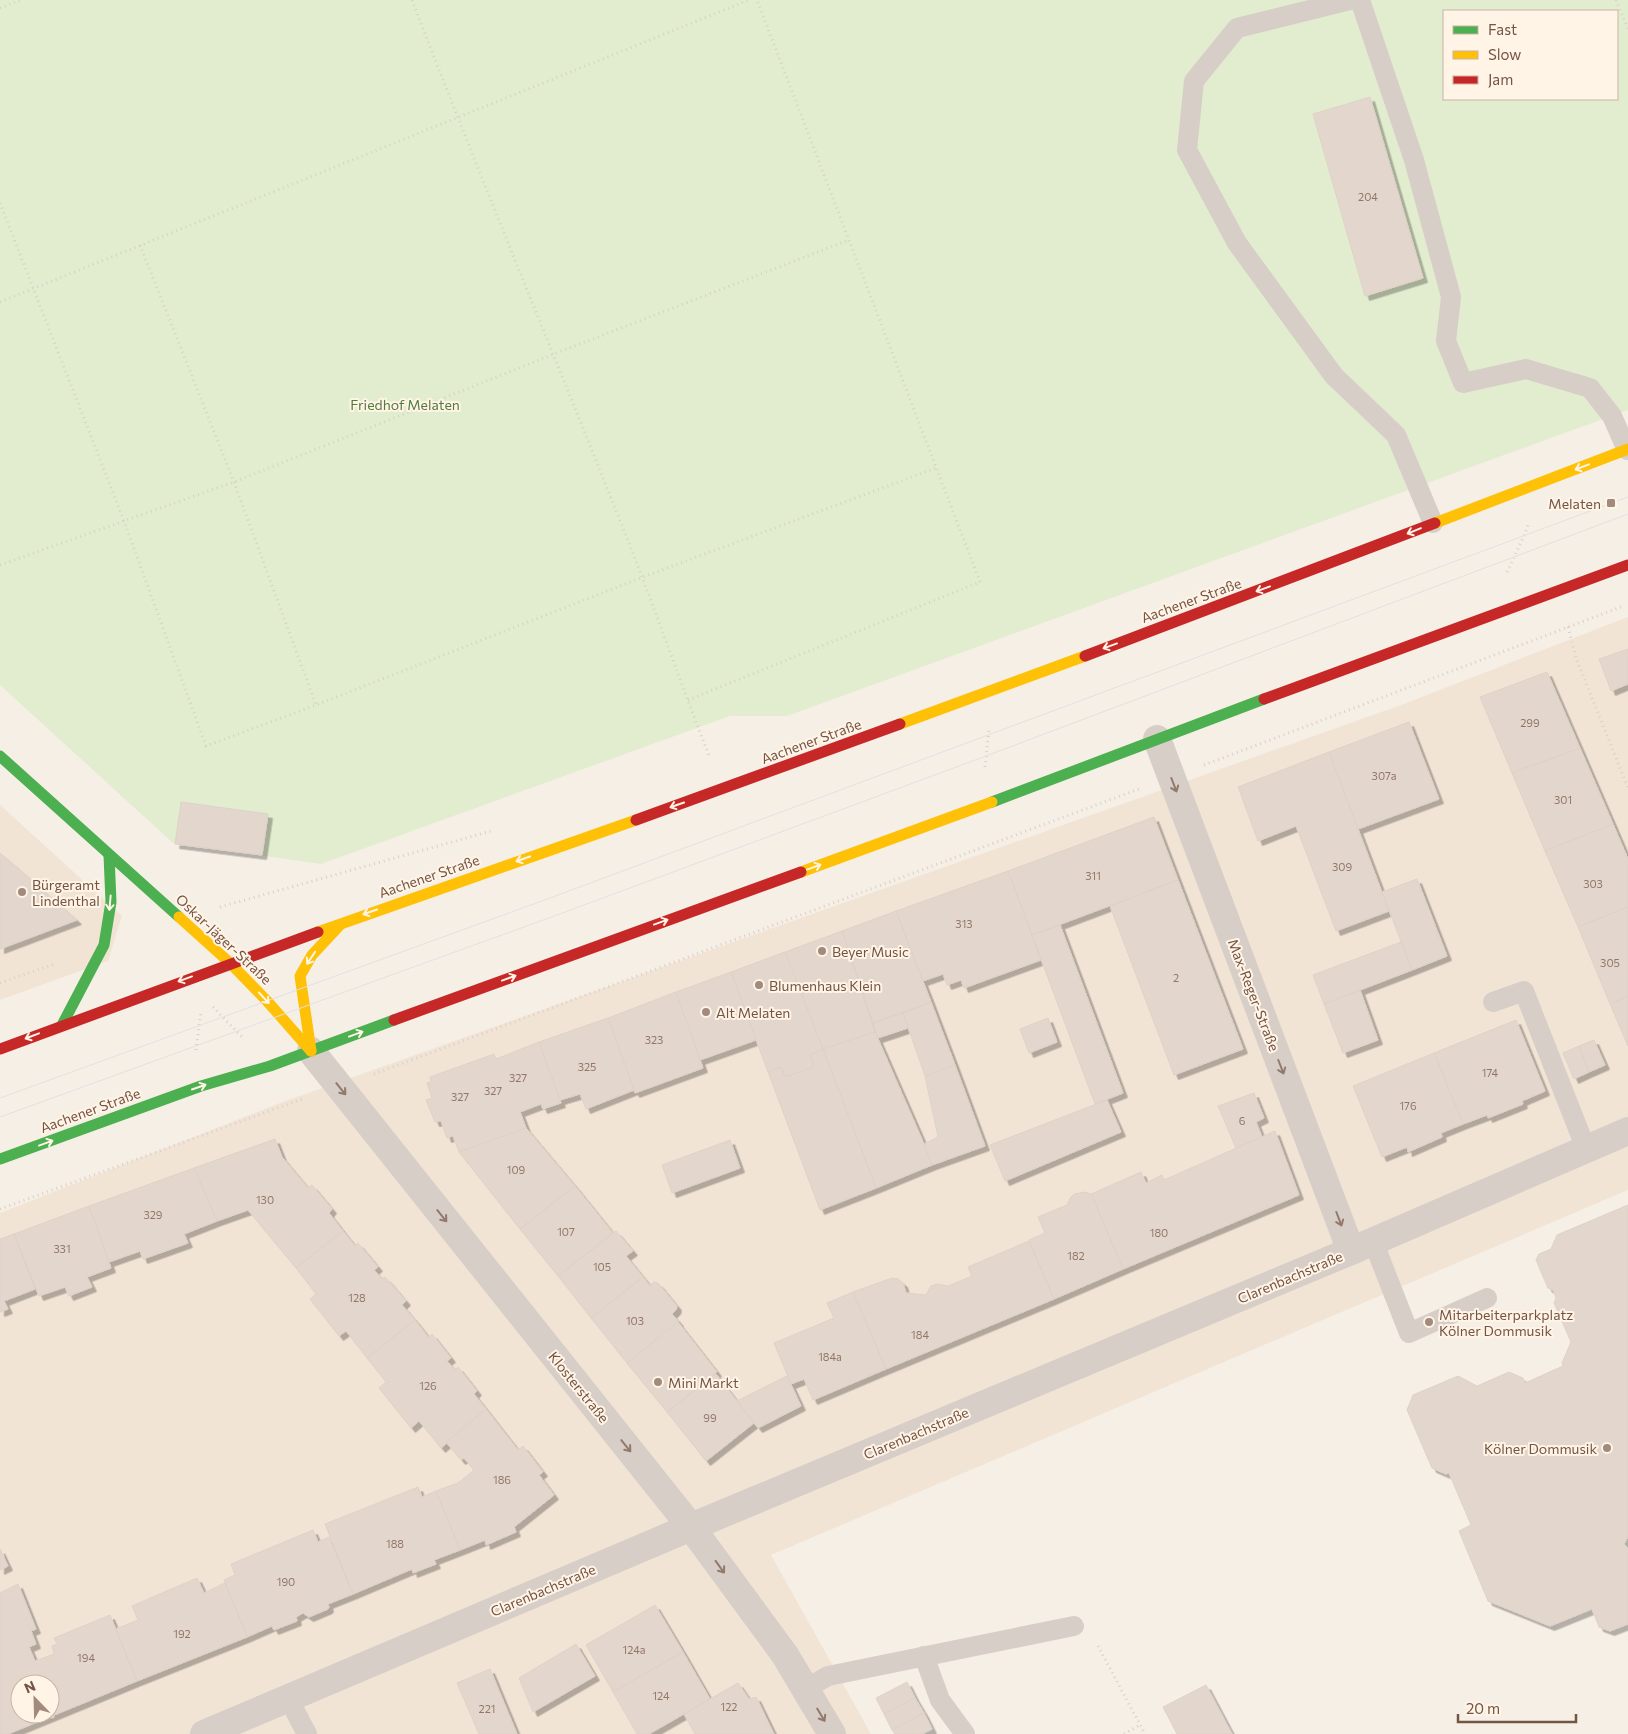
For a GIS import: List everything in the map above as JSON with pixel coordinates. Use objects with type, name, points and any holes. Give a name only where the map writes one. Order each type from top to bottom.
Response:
[{"type":"main road","name":"Aachener Straße","points":[[0,1048],[187,978],[723,789],[958,703],[1314,570],[1627,450]]},
{"type":"main road","name":"Aachener Straße","points":[[0,1159],[201,1086],[270,1066],[1018,792],[1628,565]]},
{"type":"main road","name":"Oskar-Jäger-Straße","points":[[0,756],[230,963],[267,1000],[311,1051]]},
{"type":"main road","points":[[62,1025],[104,945],[111,902],[109,854]]},
{"type":"main road","points":[[311,1051],[300,976],[312,955],[343,922]]},
{"type":"street","name":"Max-Reger-Straße","points":[[1157,739],[1362,1246]]},
{"type":"street","name":"Klosterstraße","points":[[311,1051],[691,1527],[785,1655],[832,1734]]},
{"type":"street","name":"Clarenbachstraße","points":[[204,1734],[691,1527],[1362,1246],[1628,1131]]},
{"type":"lane","points":[[1350,0],[1237,28],[1194,81],[1187,150],[1238,243],[1334,376],[1396,435],[1433,524]]},
{"type":"lane","points":[[1360,0],[1414,160],[1451,297],[1446,341],[1463,383],[1526,369],[1590,388],[1612,416],[1627,450]]},
{"type":"lane","points":[[1493,1002],[1524,992],[1586,1149]]},
{"type":"lane","points":[[1362,1246],[1409,1333],[1487,1298]]},
{"type":"lane","points":[[805,1689],[828,1676],[1074,1626]]},
{"type":"lane","points":[[924,1656],[940,1700],[965,1734]]},
{"type":"lane","points":[[288,1698],[307,1734]]},
{"type":"path","points":[[0,8],[21,0]]},
{"type":"path","points":[[412,0],[457,118],[643,577],[712,761]]},
{"type":"path","points":[[0,302],[750,0]]},
{"type":"path","points":[[688,700],[980,582],[757,0]]},
{"type":"path","points":[[1616,0],[1628,29]]},
{"type":"path","points":[[1622,13],[1628,11]]},
{"type":"path","points":[[0,203],[124,521],[206,746],[643,577],[936,468]]},
{"type":"path","points":[[0,565],[234,482],[554,354],[849,240]]},
{"type":"path","points":[[140,245],[234,482],[316,705]]},
{"type":"path","points":[[1513,573],[1505,575],[1525,534],[1529,519]]},
{"type":"path","points":[[1554,592],[1568,628],[1576,658],[1628,788]]},
{"type":"path","points":[[0,1209],[301,1099],[339,1087],[1628,605]]},
{"type":"path","points":[[989,722],[984,771],[1009,762],[1018,792]]},
{"type":"path","points":[[187,978],[301,1099]]},
{"type":"path","points":[[196,1053],[202,1010]]},
{"type":"path","points":[[245,1073],[260,1114]]},
{"type":"path","points":[[1074,1626],[1086,1630],[1096,1641],[1145,1734]]},
{"type":"path","points":[[1124,1734],[1140,1725]]},
{"type":"shaded area","points":[[1628,617],[1628,1190],[771,1555],[871,1734],[0,1734],[0,1213],[280,1103],[1401,705]]},
{"type":"shaded area","points":[[0,805],[122,916],[108,961],[0,1000]]},
{"type":"green space","name":"Friedhof Melaten","points":[[0,0],[1628,0],[1628,410],[787,716],[730,716],[321,864],[173,843],[0,685]]},
{"type":"building","points":[[1370,97],[1423,278],[1365,296],[1313,114]]},
{"type":"building","points":[[1628,649],[1628,684],[1611,691],[1599,659]]},
{"type":"building","points":[[1547,672],[1580,748],[1512,773],[1480,697]]},
{"type":"building","points":[[1409,722],[1439,799],[1358,829],[1329,752]]},
{"type":"building","points":[[1580,748],[1613,824],[1545,851],[1512,773]]},
{"type":"building","points":[[1329,752],[1389,911],[1336,931],[1296,826],[1258,841],[1238,787]]},
{"type":"building","points":[[181,802],[268,814],[262,855],[175,844]]},
{"type":"building","points":[[1154,817],[1178,880],[1032,935],[1008,871]]},
{"type":"building","points":[[1613,824],[1628,859],[1628,907],[1578,927],[1545,851]]},
{"type":"building","name":"Bürgeramt Lindenthal","points":[[0,853],[12,863],[77,920],[0,949]]},
{"type":"building","points":[[1008,871],[1041,960],[964,988],[961,980],[947,985],[943,974],[923,981],[896,911]]},
{"type":"building","points":[[1417,879],[1447,956],[1412,970],[1382,892]]},
{"type":"building","points":[[1178,880],[1243,1049],[1174,1075],[1110,906]]},
{"type":"building","points":[[1628,907],[1628,996],[1610,1004],[1578,927]]},
{"type":"building","points":[[896,911],[931,1002],[873,1023],[842,931]]},
{"type":"building","points":[[1060,925],[1123,1093],[1095,1104],[1032,935]]},
{"type":"building","points":[[842,931],[875,1032],[823,1049],[785,952]]},
{"type":"building","points":[[1401,942],[1412,970],[1324,1004],[1313,975]]},
{"type":"building","points":[[785,952],[823,1049],[810,1055],[814,1067],[785,1077],[781,1067],[768,1072],[731,972]]},
{"type":"building","points":[[731,972],[756,1040],[700,1060],[676,992]]},
{"type":"building","points":[[1360,990],[1378,1040],[1343,1053],[1324,1004]]},
{"type":"building","points":[[676,992],[703,1068],[635,1093],[608,1018]]},
{"type":"building","points":[[1628,996],[1628,1046],[1610,1004]]},
{"type":"building","points":[[931,1002],[955,1065],[925,1076],[903,1013]]},
{"type":"building","points":[[903,1013],[908,1028],[878,1038],[873,1023]]},
{"type":"building","points":[[608,1018],[634,1090],[586,1109],[580,1094],[560,1100],[539,1042]]},
{"type":"building","points":[[1048,1018],[1057,1042],[1029,1053],[1020,1029]]},
{"type":"building","points":[[1516,1020],[1545,1091],[1522,1101],[1523,1104],[1488,1118],[1487,1115],[1463,1124],[1434,1053]]},
{"type":"building","points":[[875,1032],[932,1165],[876,1188],[823,1049]]},
{"type":"building","points":[[1594,1040],[1605,1065],[1589,1072],[1579,1046]]},
{"type":"building","points":[[539,1042],[561,1103],[543,1109],[541,1104],[520,1112],[526,1128],[459,1152],[453,1136],[447,1138],[441,1121],[435,1122],[426,1100],[432,1098],[427,1083],[431,1082],[430,1077],[494,1054],[496,1059]]},
{"type":"building","points":[[1579,1046],[1589,1072],[1574,1079],[1563,1053]]},
{"type":"building","points":[[823,1049],[876,1188],[820,1210],[768,1072],[781,1067],[785,1077],[814,1067],[810,1055]]},
{"type":"building","points":[[1434,1053],[1463,1124],[1441,1133],[1442,1137],[1408,1152],[1407,1147],[1382,1157],[1353,1086]]},
{"type":"building","points":[[955,1065],[985,1146],[932,1165],[924,1144],[938,1137],[925,1076]]},
{"type":"building","points":[[1254,1093],[1264,1118],[1256,1122],[1262,1137],[1236,1148],[1218,1106]]},
{"type":"building","points":[[1107,1100],[1121,1132],[1005,1181],[990,1145]]},
{"type":"building","points":[[526,1128],[575,1186],[520,1229],[459,1152]]},
{"type":"building","points":[[1275,1131],[1299,1195],[1123,1269],[1091,1194],[1141,1172],[1146,1183],[1162,1175],[1164,1180]]},
{"type":"building","points":[[275,1139],[282,1157],[308,1188],[312,1185],[332,1209],[329,1213],[343,1231],[296,1268],[248,1210],[217,1221],[194,1168]]},
{"type":"building","points":[[730,1140],[740,1168],[672,1193],[662,1165]]},
{"type":"building","points":[[194,1168],[217,1221],[184,1234],[188,1243],[143,1259],[140,1251],[109,1262],[89,1206]]},
{"type":"building","points":[[575,1186],[613,1233],[558,1276],[520,1229]]},
{"type":"building","points":[[1085,1192],[1091,1194],[1123,1269],[1054,1299],[1029,1240],[1045,1233],[1038,1217],[1067,1205],[1074,1194]]},
{"type":"building","points":[[1628,1205],[1628,1536],[1624,1544],[1628,1549],[1628,1624],[1610,1631],[1599,1627],[1592,1609],[1550,1626],[1488,1601],[1459,1531],[1471,1525],[1449,1473],[1446,1474],[1432,1468],[1407,1410],[1413,1395],[1458,1376],[1477,1386],[1509,1372],[1523,1378],[1525,1383],[1563,1366],[1562,1363],[1571,1342],[1554,1303],[1556,1298],[1553,1290],[1548,1288],[1536,1260],[1539,1254],[1551,1249],[1557,1235]]},
{"type":"building","points":[[89,1206],[111,1268],[87,1277],[92,1287],[69,1296],[65,1287],[39,1296],[14,1234]]},
{"type":"building","points":[[343,1231],[355,1246],[358,1243],[378,1267],[374,1270],[382,1279],[385,1277],[406,1301],[402,1305],[415,1320],[367,1358],[346,1331],[339,1336],[310,1299],[316,1294],[296,1268]]},
{"type":"building","points":[[616,1231],[633,1251],[626,1256],[643,1277],[591,1318],[558,1276]]},
{"type":"building","points":[[14,1234],[35,1289],[4,1301],[8,1309],[0,1312],[0,1239]]},
{"type":"building","points":[[1029,1241],[1054,1299],[886,1369],[853,1292],[892,1278],[898,1279],[903,1283],[906,1293],[926,1295],[931,1286],[937,1284],[948,1286],[972,1276],[968,1267]]},
{"type":"building","points":[[643,1277],[650,1286],[654,1282],[658,1283],[677,1306],[672,1314],[679,1322],[627,1363],[591,1318]]},
{"type":"building","points":[[853,1292],[886,1369],[813,1400],[804,1379],[791,1384],[774,1343],[834,1318],[827,1303]]},
{"type":"building","points":[[415,1320],[429,1338],[432,1334],[451,1358],[447,1361],[455,1370],[458,1367],[477,1391],[474,1394],[486,1409],[441,1448],[419,1421],[411,1428],[379,1388],[386,1382],[367,1358]]},
{"type":"building","points":[[678,1322],[717,1372],[667,1412],[627,1363]]},
{"type":"building","points":[[716,1374],[754,1423],[706,1461],[667,1412]]},
{"type":"building","points":[[787,1376],[801,1406],[758,1428],[737,1401]]},
{"type":"building","points":[[486,1409],[518,1450],[523,1446],[543,1472],[539,1475],[554,1495],[514,1527],[516,1532],[486,1545],[485,1540],[460,1550],[436,1491],[458,1483],[474,1470],[464,1458],[461,1460],[446,1442]]},
{"type":"building","points":[[418,1487],[422,1497],[436,1491],[460,1550],[434,1560],[436,1564],[413,1573],[412,1569],[353,1594],[325,1524]]},
{"type":"building","points":[[313,1530],[318,1542],[329,1537],[353,1594],[328,1604],[328,1609],[309,1617],[303,1613],[296,1617],[297,1621],[274,1630],[272,1626],[247,1637],[224,1580],[235,1575],[231,1564]]},
{"type":"building","points":[[0,1549],[8,1566],[0,1570]]},
{"type":"building","points":[[197,1578],[204,1593],[225,1583],[247,1637],[137,1681],[116,1629],[138,1620],[132,1606]]},
{"type":"building","points":[[18,1584],[36,1629],[31,1631],[36,1644],[29,1647],[35,1661],[54,1654],[52,1646],[57,1644],[54,1638],[110,1615],[137,1681],[60,1713],[60,1674],[10,1674],[10,1724],[32,1724],[8,1734],[0,1734],[0,1593]]},
{"type":"building","points":[[655,1605],[683,1652],[613,1692],[586,1645]]},
{"type":"building","points":[[576,1644],[595,1676],[533,1712],[519,1678]]},
{"type":"building","points":[[683,1652],[710,1699],[649,1734],[637,1734],[613,1692]]},
{"type":"building","points":[[490,1669],[517,1734],[479,1734],[457,1683]]},
{"type":"building","points":[[907,1682],[915,1698],[884,1714],[876,1698]]},
{"type":"building","points":[[738,1683],[749,1699],[756,1697],[774,1734],[695,1734],[684,1714]]},
{"type":"building","points":[[1206,1685],[1232,1734],[1177,1734],[1163,1707]]},
{"type":"building","points":[[915,1698],[924,1713],[892,1730],[884,1714]]},
{"type":"building","points":[[924,1713],[932,1729],[922,1734],[895,1734],[892,1730]]},
{"type":"tram line","points":[[0,1098],[550,898],[1628,497]]},
{"type":"tram line","points":[[0,1117],[557,915],[986,756],[1628,514]]},
{"type":"traffic: fast","points":[[992,802],[1264,699]]},
{"type":"traffic: fast","points":[[0,756],[179,917]]},
{"type":"traffic: fast","points":[[62,1025],[104,945],[111,902],[109,855]]},
{"type":"traffic: fast","points":[[0,1159],[201,1086],[270,1066],[394,1020]]},
{"type":"traffic: slow","points":[[1435,523],[1628,449]]},
{"type":"traffic: slow","points":[[900,724],[1085,656]]},
{"type":"traffic: slow","points":[[801,872],[992,802]]},
{"type":"traffic: slow","points":[[318,932],[636,820]]},
{"type":"traffic: slow","points":[[179,917],[230,963],[311,1051]]},
{"type":"traffic: slow","points":[[311,1051],[300,976],[312,955],[340,925]]},
{"type":"traffic: jam","points":[[1085,656],[1435,523]]},
{"type":"traffic: jam","points":[[1264,699],[1628,565]]},
{"type":"traffic: jam","points":[[636,820],[900,724]]},
{"type":"traffic: jam","points":[[394,1020],[801,872]]},
{"type":"traffic: jam","points":[[0,1049],[318,932]]},
{"type":"place","name":"Melaten","points":[[1611,503]]},
{"type":"place","name":"Bürgeramt Lindenthal","points":[[22,892]]},
{"type":"place","name":"Beyer Music","points":[[822,951]]},
{"type":"place","name":"Blumenhaus Klein","points":[[759,985]]},
{"type":"place","name":"Alt Melaten","points":[[706,1012]]},
{"type":"place","name":"Mitarbeiterparkplatz Kölner Dommusik","points":[[1429,1322]]},
{"type":"place","name":"Mini Markt","points":[[658,1382]]},
{"type":"place","name":"Kölner Dommusik","points":[[1607,1448]]}]
